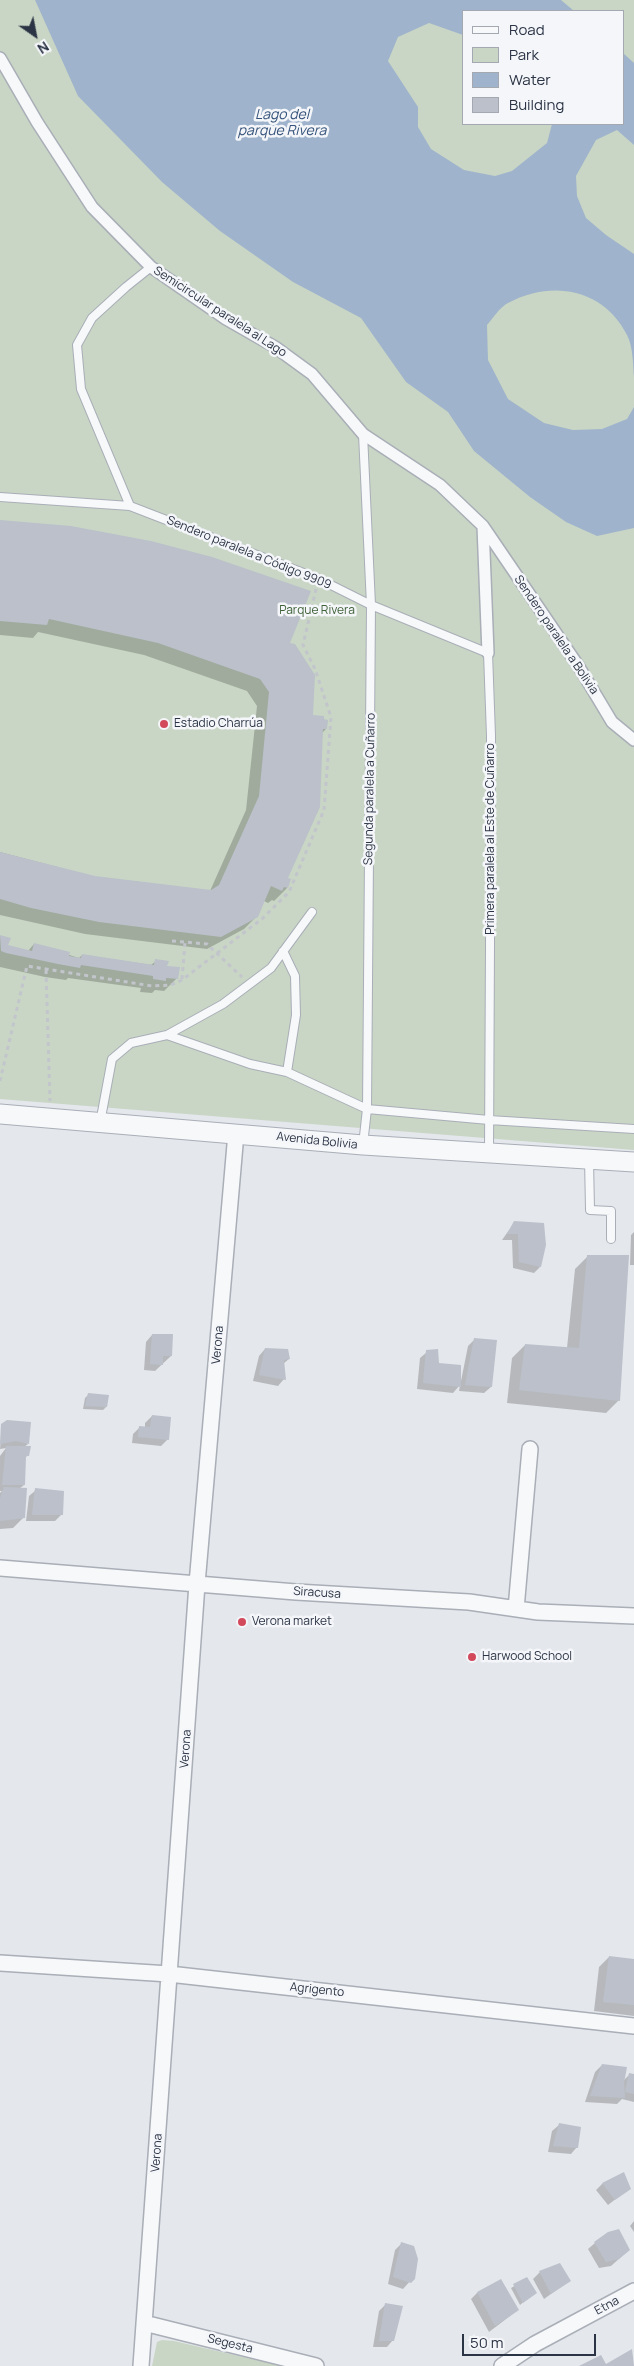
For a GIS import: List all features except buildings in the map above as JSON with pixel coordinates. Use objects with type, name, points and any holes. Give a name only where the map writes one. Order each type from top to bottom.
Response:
[{"type":"street","name":"Semicircular paralela al Lago","points":[[0,58],[37,122],[92,207],[151,267],[226,319],[275,347],[312,374],[363,434],[440,485],[483,526]]},
{"type":"street","name":"Primera paralela al Este de Cuñarro","points":[[483,526],[488,653]]},
{"type":"street","name":"Sendero paralela a Bolivia","points":[[483,526],[579,667],[612,722],[634,740]]},
{"type":"street","name":"Avenida Bolivia","points":[[0,1114],[363,1145],[634,1162]]},
{"type":"street","name":"Verona","points":[[141,2366],[197,1584],[236,1133]]},
{"type":"street","points":[[516,1609],[530,1449]]},
{"type":"street","name":"Siracusa","points":[[0,1568],[197,1584],[469,1602],[538,1612],[634,1616]]},
{"type":"street","name":"Agrigento","points":[[0,1963],[169,1974],[634,2026]]},
{"type":"street","name":"Etna","points":[[502,2366],[535,2344],[634,2291]]},
{"type":"street","name":"Segesta","points":[[144,2323],[316,2366]]},
{"type":"lane","points":[[130,506],[81,389],[77,345],[92,318],[126,286],[151,267]]},
{"type":"lane","name":"Segunda paralela a Cuñarro","points":[[363,434],[371,605],[367,1109],[363,1145]]},
{"type":"lane","name":"Sendero paralela a Código 9909","points":[[0,497],[130,506],[319,579],[371,605],[488,653]]},
{"type":"lane","name":"Primera paralela al Este de Cuñarro","points":[[488,653],[492,736],[489,1152]]},
{"type":"lane","points":[[100,1123],[112,1060],[131,1043],[166,1035],[223,1004],[271,968],[312,912]]},
{"type":"lane","points":[[283,951],[295,976],[296,1015],[287,1072]]},
{"type":"lane","points":[[166,1035],[250,1064],[287,1072],[367,1109],[489,1120],[634,1129]]},
{"type":"lane","points":[[589,1159],[590,1210],[611,1211],[611,1239]]},
{"type":"path","points":[[0,1081],[27,966],[162,987],[182,980],[263,918],[289,892],[324,810],[331,717],[317,674],[302,645],[319,579]]},
{"type":"path","points":[[172,941],[207,944],[250,984]]},
{"type":"path","points":[[182,980],[186,942]]},
{"type":"path","points":[[46,970],[51,1118]]},
{"type":"green space","name":"Parque Rivera","points":[[0,0],[634,0],[634,1150],[0,1099]]},
{"type":"green space","points":[[162,2340],[174,2341],[282,2366],[152,2366],[157,2342]]},
{"type":"water","name":"Lago del parque Rivera","points":[[35,0],[561,0],[573,10],[462,10],[462,35],[429,23],[398,37],[388,61],[418,107],[418,127],[431,149],[464,170],[495,176],[512,171],[547,143],[552,125],[624,125],[624,54],[634,63],[634,145],[617,130],[596,140],[576,176],[577,196],[586,218],[606,235],[634,254],[634,377],[632,355],[627,335],[617,319],[605,307],[591,298],[559,290],[542,291],[508,303],[499,310],[487,325],[488,360],[508,399],[544,423],[573,430],[602,429],[627,419],[634,407],[634,528],[597,536],[566,522],[530,497],[474,451],[448,412],[406,382],[361,318],[293,282],[220,231],[162,182],[78,96]]},
{"type":"place","name":"Estadio Charrúa","points":[[164,724]]},
{"type":"place","name":"Verona market","points":[[242,1622]]},
{"type":"place","name":"Harwood School","points":[[472,1657]]}]
